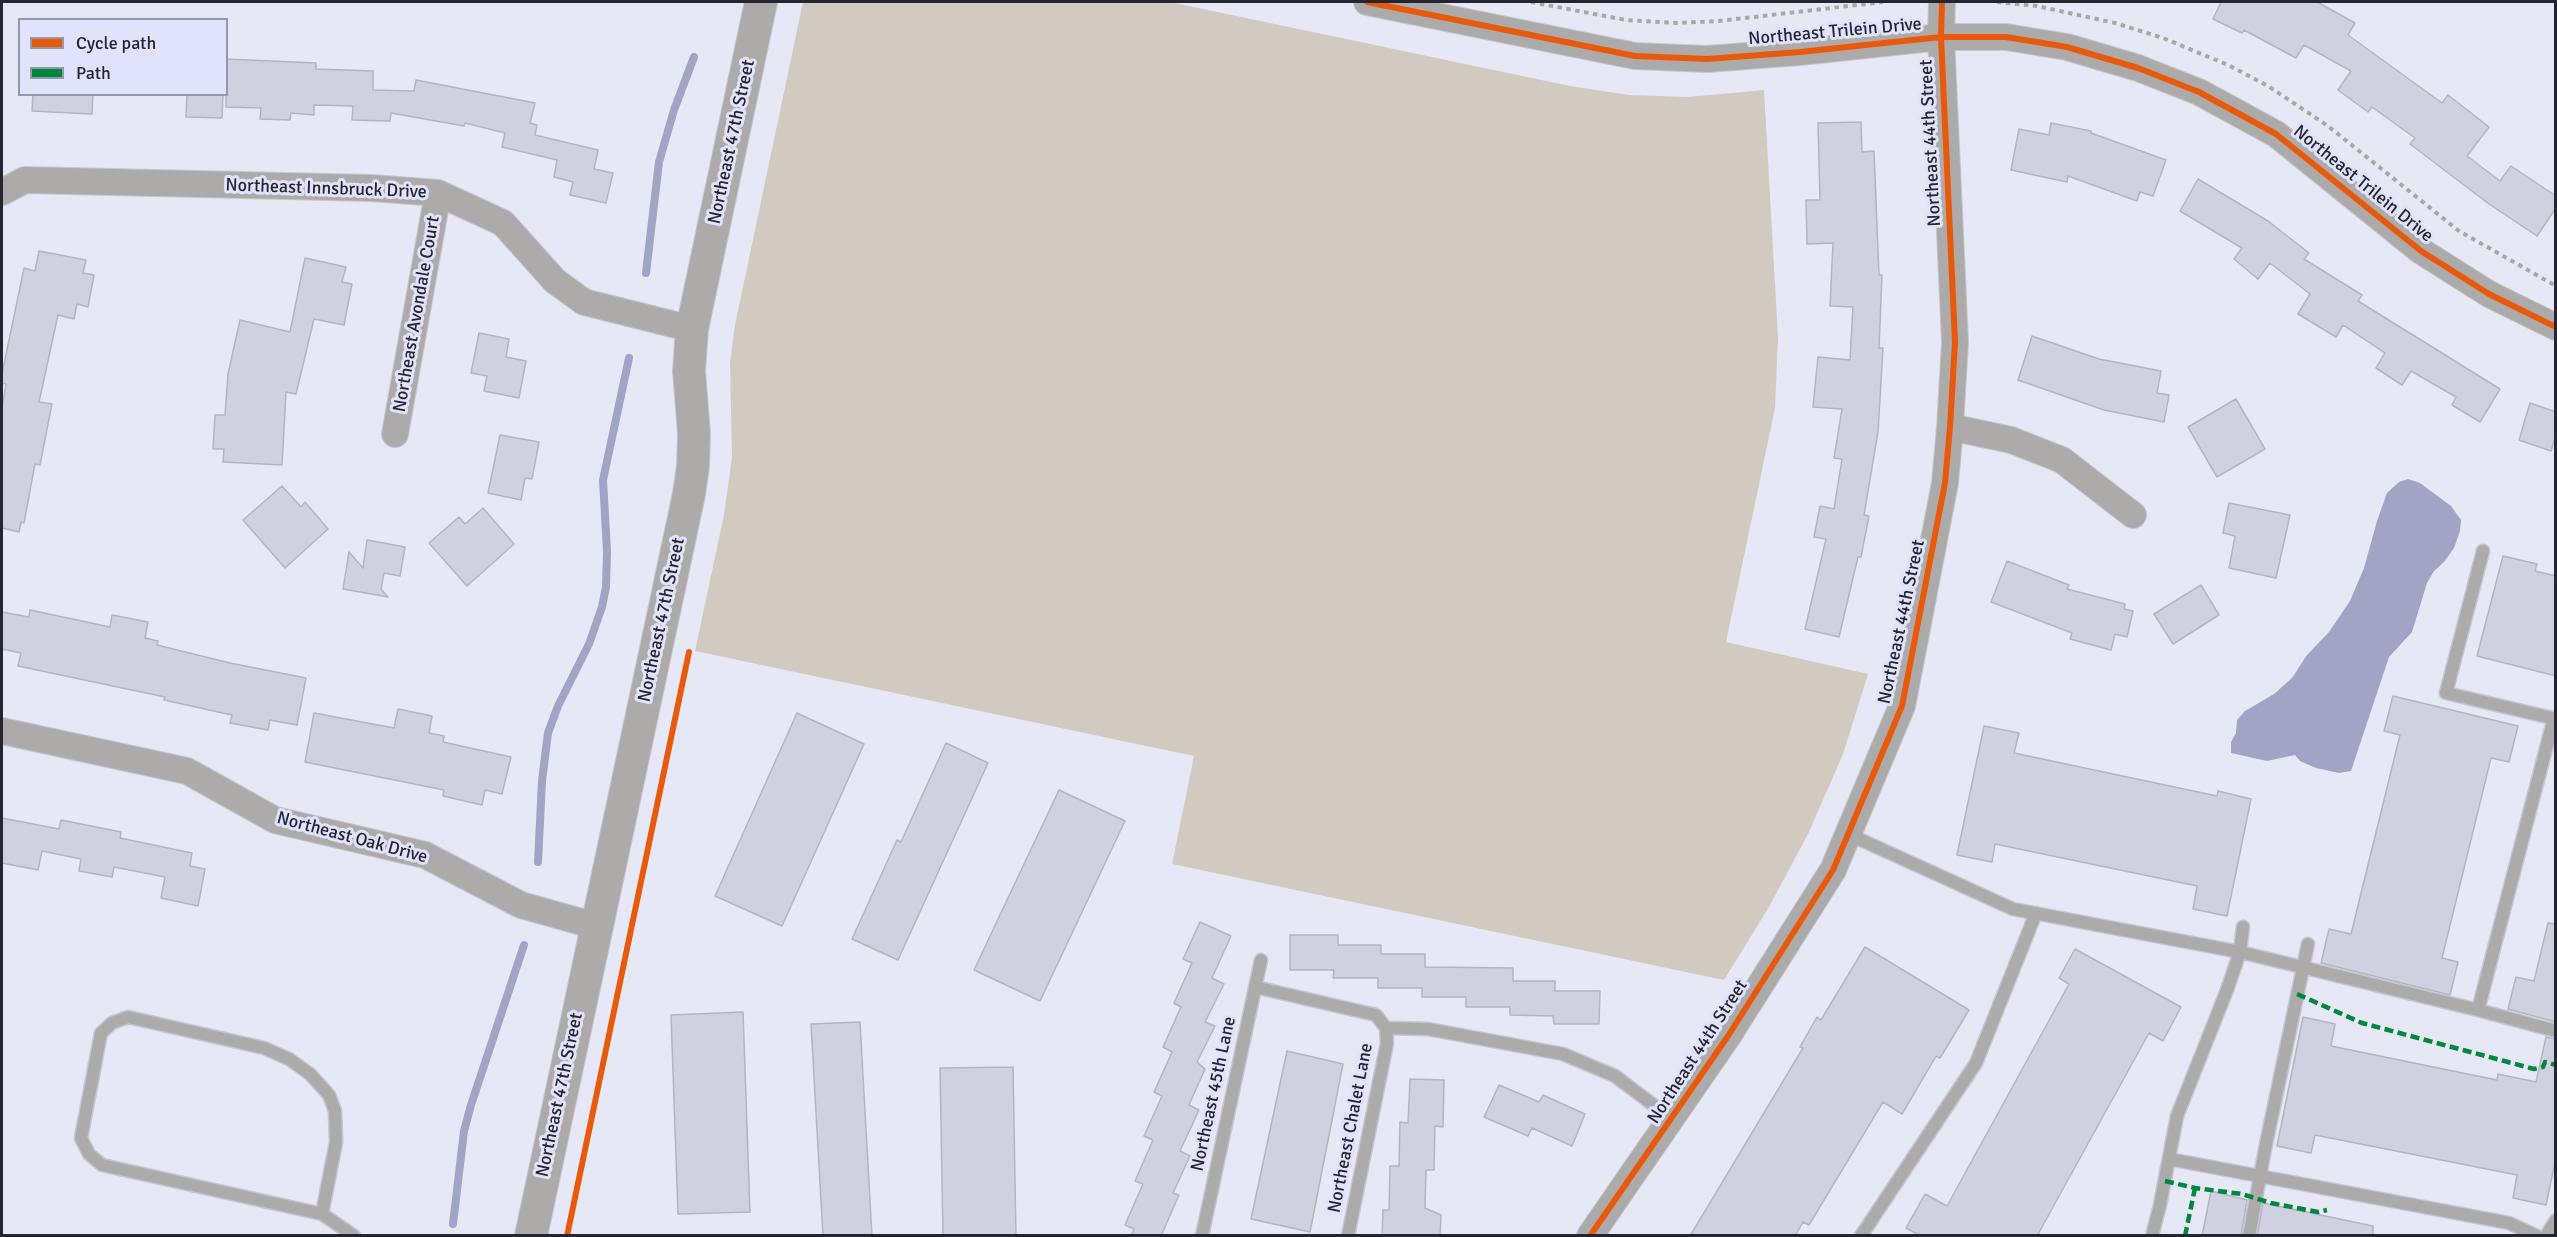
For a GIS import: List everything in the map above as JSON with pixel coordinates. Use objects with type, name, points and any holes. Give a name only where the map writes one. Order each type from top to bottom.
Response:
[{"type":"street","name":"Northeast 47th Street","points":[[531,1236],[693,466],[694,434],[689,371],[692,329],[761,2]]},
{"type":"street","name":"Northeast Trilein Drive","points":[[1367,2],[1635,56],[1707,58],[1800,52],[1941,37],[2006,37],[2067,47],[2138,69],[2199,92],[2276,134],[2421,251],[2488,294],[2556,327]]},
{"type":"street","name":"Northeast 44th Street","points":[[1590,1236],[1728,1036],[1833,870],[1902,706],[1945,483],[1955,342],[1941,37],[1942,2]]},
{"type":"street","name":"Northeast Innsbruck Drive","points":[[2,192],[25,180],[370,188],[438,193],[503,224],[555,281],[584,302],[692,329]]},
{"type":"street","name":"Northeast Avondale Court","points":[[395,434],[438,193]]},
{"type":"street","points":[[1950,427],[2011,440],[2062,460],[2133,515]]},
{"type":"street","name":"Northeast Oak Drive","points":[[2,731],[187,771],[275,820],[425,855],[522,905],[596,926]]},
{"type":"lane","points":[[2478,1010],[2555,718],[2446,693],[2483,551]]},
{"type":"lane","points":[[1848,834],[2013,909],[2240,952],[2556,1031]]},
{"type":"lane","points":[[1862,1236],[1976,1063],[2036,913]]},
{"type":"lane","points":[[2152,1236],[2177,1116],[2240,952],[2243,927]]},
{"type":"lane","points":[[2249,1236],[2308,944]]},
{"type":"lane","name":"Northeast 45th Lane","points":[[1202,1236],[1262,960]]},
{"type":"lane","points":[[1256,987],[1376,1015],[1386,1028],[1428,1029],[1563,1054],[1615,1076],[1672,1119]]},
{"type":"lane","points":[[322,1214],[336,1142],[335,1111],[329,1095],[309,1074],[289,1059],[264,1048],[128,1017],[112,1023],[101,1033],[81,1138],[89,1154],[102,1165],[322,1214],[354,1236]]},
{"type":"lane","name":"Northeast Chalet Lane","points":[[1347,1236],[1388,1043],[1386,1028]]},
{"type":"lane","points":[[2169,1159],[2509,1223],[2537,1236]]},
{"type":"lane","points":[[2546,1236],[2556,1220]]},
{"type":"path","points":[[1531,2],[1626,20],[1676,23],[1719,21],[1883,2]]},
{"type":"shaded area","points":[[803,2],[1170,2],[1570,86],[1629,95],[1688,97],[1764,90],[1778,337],[1775,408],[1726,642],[1868,674],[1843,754],[1809,832],[1769,907],[1724,980],[1172,864],[1194,756],[695,651],[724,515],[732,457],[730,362],[735,325]]},
{"type":"water","points":[[2408,479],[2420,483],[2451,506],[2461,520],[2460,531],[2454,548],[2427,583],[2412,632],[2389,657],[2351,771],[2339,773],[2316,768],[2300,761],[2295,755],[2267,761],[2231,753],[2231,742],[2236,733],[2237,720],[2245,711],[2274,694],[2292,678],[2307,655],[2329,632],[2350,601],[2364,568],[2387,493],[2399,482]]},
{"type":"building","points":[[2221,2],[2317,2],[2355,23],[2348,35],[2442,103],[2448,95],[2489,127],[2467,156],[2500,181],[2511,166],[2556,196],[2556,208],[2537,236],[2489,204],[2410,144],[2415,138],[2372,107],[2368,112],[2338,90],[2351,71],[2304,45],[2296,58],[2244,30],[2242,33],[2213,19]]},
{"type":"building","points":[[228,59],[316,63],[316,69],[373,71],[373,90],[414,91],[416,80],[535,103],[530,123],[537,125],[535,135],[598,150],[594,169],[613,173],[606,203],[570,195],[573,182],[554,177],[557,160],[502,147],[505,133],[465,123],[464,126],[391,113],[390,121],[352,120],[353,106],[314,105],[314,115],[291,113],[290,120],[260,119],[261,108],[226,107]]},
{"type":"building","points":[[33,96],[93,96],[92,114],[32,111]]},
{"type":"building","points":[[187,96],[223,96],[222,118],[186,117]]},
{"type":"building","points":[[1861,122],[1862,152],[1874,151],[1879,275],[1882,275],[1879,348],[1883,348],[1878,432],[1864,515],[1869,516],[1861,557],[1858,557],[1839,637],[1805,629],[1826,539],[1814,537],[1820,506],[1834,509],[1842,459],[1834,458],[1842,409],[1813,407],[1818,357],[1850,360],[1853,307],[1830,306],[1833,243],[1807,244],[1806,200],[1820,200],[1818,123]]},
{"type":"building","points":[[2051,123],[2091,131],[2091,133],[2166,160],[2153,196],[2140,192],[2137,201],[2068,176],[2067,182],[2011,170],[2019,129],[2049,135]]},
{"type":"building","points":[[2198,179],[2268,221],[2309,253],[2304,259],[2362,295],[2358,301],[2500,389],[2480,422],[2452,405],[2456,397],[2411,371],[2402,385],[2376,368],[2385,353],[2343,325],[2336,337],[2298,314],[2310,294],[2270,263],[2258,279],[2234,259],[2242,248],[2180,211]]},
{"type":"building","points":[[39,251],[86,260],[83,273],[94,275],[88,307],[77,304],[74,319],[58,315],[39,402],[52,404],[40,465],[35,464],[24,523],[21,522],[19,532],[2,528],[2,408],[6,384],[2,383],[2,374],[24,268],[35,271]]},
{"type":"building","points":[[305,258],[346,267],[342,282],[352,284],[344,325],[314,319],[296,394],[286,392],[282,465],[223,462],[224,449],[213,449],[215,415],[225,415],[228,374],[240,320],[290,332]]},
{"type":"building","points":[[479,333],[509,339],[506,357],[526,361],[519,398],[484,391],[487,376],[471,373]]},
{"type":"building","points":[[2032,336],[2099,359],[2161,371],[2157,393],[2169,395],[2164,422],[2104,410],[2018,380]]},
{"type":"building","points":[[2236,399],[2265,449],[2217,477],[2188,427]]},
{"type":"building","points":[[2530,403],[2556,412],[2556,435],[2551,451],[2519,440]]},
{"type":"building","points":[[500,435],[539,442],[532,479],[525,478],[521,500],[488,493]]},
{"type":"building","points":[[282,486],[301,507],[305,502],[328,529],[285,568],[243,520]]},
{"type":"building","points":[[2229,503],[2290,515],[2276,578],[2229,568],[2235,536],[2223,533]]},
{"type":"building","points":[[483,508],[514,544],[467,586],[429,543],[459,517],[465,524]]},
{"type":"building","points":[[367,540],[405,547],[400,576],[384,573],[381,589],[388,597],[343,589],[349,552],[363,568]]},
{"type":"building","points":[[2503,556],[2537,564],[2535,571],[2556,576],[2556,676],[2477,656]]},
{"type":"building","points":[[2007,561],[2069,585],[2067,589],[2125,604],[2124,609],[2133,611],[2127,637],[2115,634],[2111,650],[2070,639],[2072,633],[1991,602]]},
{"type":"building","points":[[2201,585],[2219,615],[2173,644],[2154,614]]},
{"type":"building","points":[[30,610],[110,627],[112,615],[148,622],[145,638],[158,641],[157,645],[306,678],[297,725],[270,720],[268,730],[230,723],[232,715],[164,700],[165,697],[18,666],[21,653],[2,649],[2,612],[29,617]]},
{"type":"building","points":[[2393,696],[2518,726],[2509,762],[2491,758],[2442,958],[2458,962],[2450,995],[2321,963],[2329,929],[2351,934],[2400,735],[2384,731]]},
{"type":"building","points":[[398,709],[432,716],[429,733],[444,736],[443,742],[511,757],[502,794],[485,790],[482,805],[443,796],[444,790],[305,762],[314,713],[394,728]]},
{"type":"building","points":[[797,713],[864,744],[782,926],[715,896]]},
{"type":"building","points":[[1984,726],[2019,733],[2014,753],[2217,796],[2218,791],[2251,799],[2227,916],[2193,909],[2197,886],[1995,844],[1992,862],[1957,855]]},
{"type":"building","points":[[946,743],[988,763],[898,960],[852,939],[897,840],[901,842]]},
{"type":"building","points":[[1059,790],[1125,821],[1040,1001],[974,970]]},
{"type":"building","points":[[2,818],[59,829],[61,820],[121,832],[120,838],[192,853],[190,866],[205,869],[198,906],[161,898],[165,877],[114,867],[112,877],[79,871],[81,859],[42,851],[38,870],[2,863]]},
{"type":"building","points":[[1200,922],[1231,936],[1212,978],[1224,984],[1205,1022],[1215,1026],[1197,1062],[1205,1069],[1189,1105],[1199,1110],[1180,1151],[1190,1156],[1173,1193],[1179,1195],[1161,1236],[1131,1236],[1134,1229],[1125,1225],[1143,1184],[1135,1181],[1153,1140],[1144,1136],[1162,1096],[1154,1092],[1172,1052],[1163,1047],[1181,1007],[1174,1003],[1192,963],[1183,959]]},
{"type":"building","points":[[2548,923],[2556,924],[2556,1022],[2508,1009],[2516,977],[2534,981]]},
{"type":"building","points":[[1290,935],[1338,935],[1338,945],[1381,945],[1381,954],[1425,954],[1425,967],[1513,968],[1513,981],[1555,981],[1555,991],[1600,991],[1599,1024],[1554,1024],[1553,1016],[1510,1015],[1510,1007],[1466,1007],[1466,997],[1422,997],[1422,988],[1378,988],[1378,978],[1333,978],[1334,970],[1290,970]]},
{"type":"building","points":[[1865,947],[1969,1010],[1940,1058],[1936,1056],[1902,1114],[1883,1102],[1809,1225],[1803,1222],[1795,1236],[1690,1236],[1803,1048],[1800,1047],[1817,1017],[1821,1020]]},
{"type":"building","points":[[2075,949],[2181,1007],[2163,1041],[2149,1033],[2037,1236],[1921,1236],[1906,1228],[1925,1194],[1947,1206],[2069,984],[2059,978]]},
{"type":"building","points":[[743,1012],[750,1212],[678,1214],[671,1015]]},
{"type":"building","points":[[2303,1017],[2335,1024],[2331,1046],[2497,1080],[2498,1074],[2536,1082],[2546,1037],[2556,1039],[2556,1158],[2546,1205],[2513,1198],[2517,1175],[2315,1135],[2311,1153],[2277,1146]]},
{"type":"building","points":[[860,1022],[872,1236],[823,1236],[811,1024]]},
{"type":"building","points":[[1287,1051],[1343,1064],[1310,1232],[1251,1219]]},
{"type":"building","points":[[1013,1067],[1016,1236],[943,1236],[940,1068]]},
{"type":"building","points":[[1410,1079],[1444,1080],[1443,1127],[1435,1126],[1434,1170],[1426,1170],[1425,1208],[1441,1215],[1440,1236],[1382,1236],[1383,1210],[1389,1210],[1390,1166],[1399,1166],[1400,1122],[1408,1123]]},
{"type":"building","points":[[1499,1085],[1539,1102],[1543,1095],[1585,1114],[1572,1146],[1532,1128],[1528,1136],[1484,1117]]},
{"type":"building","points":[[2211,1191],[2247,1200],[2241,1236],[2202,1236]]},
{"type":"building","points":[[2263,1203],[2373,1226],[2373,1236],[2257,1236]]},
{"type":"waterway","points":[[646,273],[659,162],[674,110],[694,57]]},
{"type":"waterway","points":[[538,862],[542,781],[548,733],[558,706],[589,644],[602,607],[606,587],[607,551],[603,480],[629,358]]},
{"type":"waterway","points":[[453,1224],[464,1131],[524,945]]},
{"type":"marked path","points":[[2297,994],[2362,1023],[2534,1069],[2543,1067],[2545,1062],[2556,1065]]},
{"type":"marked path","points":[[2165,1181],[2195,1188],[2242,1194],[2271,1203],[2318,1212],[2327,1210]]},
{"type":"marked path","points":[[2185,1236],[2195,1188]]},
{"type":"cycle path","points":[[1367,2],[1635,56],[1707,59],[1941,37],[2006,37],[2067,47],[2138,68],[2199,92],[2276,134],[2421,251],[2489,294],[2556,327]]},
{"type":"cycle path","points":[[1590,1236],[1728,1036],[1833,870],[1902,706],[1945,483],[1955,342],[1941,37],[1942,2]]},
{"type":"cycle path","points":[[567,1236],[689,652]]}]
